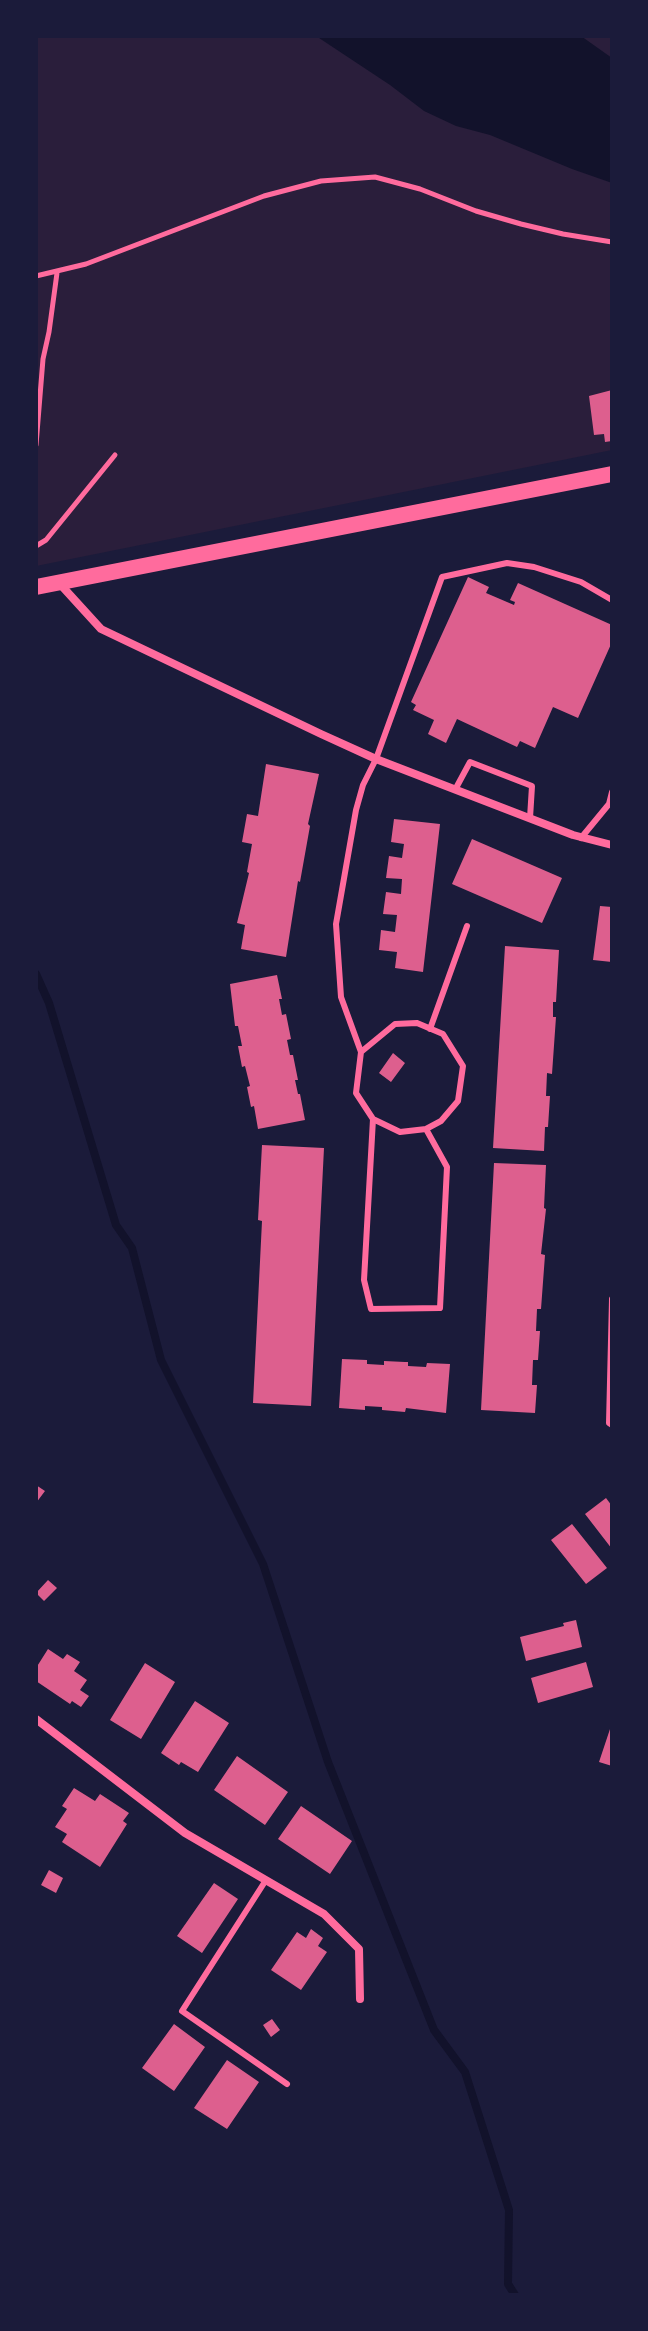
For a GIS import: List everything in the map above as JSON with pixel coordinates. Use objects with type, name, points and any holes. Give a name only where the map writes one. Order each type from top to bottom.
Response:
[{"type":"main road","points":[[36,587],[612,474]]},
{"type":"street","points":[[60,584],[101,629],[376,759],[581,838],[612,845]]},
{"type":"street","points":[[36,1719],[185,1833],[324,1914],[359,1949],[360,1999]]},
{"type":"lane","points":[[361,1052],[395,1024],[417,1023],[443,1034],[463,1066],[458,1101],[441,1121],[426,1129],[400,1132],[373,1119],[356,1093],[361,1052],[341,997],[336,924],[363,785],[376,759],[442,577],[507,563],[534,567],[581,582],[612,600]]},
{"type":"lane","points":[[456,788],[470,762],[532,786],[530,818]]},
{"type":"lane","points":[[581,838],[610,804],[612,792]]},
{"type":"lane","points":[[430,1029],[467,926]]},
{"type":"lane","points":[[373,1119],[364,1280],[371,1309],[440,1308],[447,1167],[426,1129]]},
{"type":"lane","points":[[612,1299],[609,1423],[612,1425]]},
{"type":"lane","points":[[266,1880],[182,2011],[287,2084]]},
{"type":"path","points":[[36,276],[86,264],[264,196],[321,181],[375,177],[521,224],[612,242]]},
{"type":"path","points":[[36,445],[43,359],[57,273]]},
{"type":"path","points":[[36,546],[46,540],[115,455]]},
{"type":"shaded area","points":[[36,36],[612,36],[612,450],[36,566]]},
{"type":"shaded area","points":[[316,36],[581,36],[612,58],[612,183],[490,135],[456,126],[424,111]]},
{"type":"building","points":[[612,390],[612,441],[605,442],[604,434],[594,435],[589,396]]},
{"type":"building","points":[[468,577],[489,587],[486,593],[514,605],[515,602],[510,600],[518,583],[612,625],[612,642],[578,718],[553,707],[535,748],[520,741],[517,747],[457,719],[446,743],[428,734],[434,720],[413,710],[416,705],[411,702]]},
{"type":"building","points":[[266,764],[319,774],[286,957],[241,949],[245,925],[237,923],[249,873],[252,844],[242,842],[247,814],[258,816]]},
{"type":"building","points":[[394,819],[440,824],[423,972],[395,968],[397,952],[379,950],[381,930],[395,932],[397,915],[383,914],[386,892],[401,894],[402,879],[386,878],[389,856],[402,858],[404,844],[391,842]]},
{"type":"building","points":[[472,839],[562,878],[542,923],[452,884]]},
{"type":"building","points":[[600,906],[612,907],[612,962],[593,960]]},
{"type":"building","points":[[505,946],[559,950],[556,1002],[553,1002],[553,1017],[556,1017],[552,1074],[547,1073],[546,1096],[550,1096],[544,1151],[493,1148]]},
{"type":"building","points":[[277,975],[282,1015],[286,1014],[291,1039],[287,1040],[290,1055],[293,1055],[298,1080],[295,1080],[305,1120],[258,1129],[254,1106],[251,1107],[245,1066],[242,1067],[238,1046],[242,1046],[238,1026],[235,1026],[230,984]]},
{"type":"building","points":[[393,1053],[405,1063],[391,1082],[379,1073]]},
{"type":"building","points":[[262,1145],[324,1148],[311,1406],[253,1403],[262,1221],[258,1220]]},
{"type":"building","points":[[494,1163],[546,1165],[546,1209],[541,1254],[545,1255],[536,1331],[540,1331],[538,1360],[533,1360],[532,1385],[537,1385],[535,1413],[481,1410]]},
{"type":"building","points":[[342,1359],[367,1360],[367,1364],[384,1365],[384,1361],[408,1362],[408,1366],[426,1367],[427,1363],[450,1364],[446,1413],[406,1408],[405,1412],[365,1406],[365,1410],[339,1408]]},
{"type":"building","points":[[36,1485],[45,1491],[36,1503]]},
{"type":"building","points":[[606,1498],[612,1506],[612,1549],[585,1514]]},
{"type":"building","points":[[572,1524],[607,1568],[586,1584],[551,1540]]},
{"type":"building","points":[[48,1580],[57,1588],[44,1601],[36,1593]]},
{"type":"building","points":[[576,1620],[582,1647],[526,1661],[520,1637]]},
{"type":"building","points":[[48,1649],[63,1659],[67,1654],[80,1662],[74,1671],[87,1680],[80,1690],[89,1696],[81,1707],[72,1701],[70,1704],[36,1681],[36,1668]]},
{"type":"building","points":[[586,1662],[593,1687],[538,1703],[531,1678]]},
{"type":"building","points":[[145,1663],[175,1682],[141,1739],[110,1720]]},
{"type":"building","points":[[195,1701],[229,1723],[198,1772],[181,1762],[179,1765],[161,1753]]},
{"type":"building","points":[[612,1723],[612,1766],[599,1762]]},
{"type":"building","points":[[237,1756],[288,1792],[265,1825],[214,1790]]},
{"type":"building","points":[[74,1788],[95,1801],[100,1794],[129,1813],[123,1821],[127,1824],[100,1867],[62,1842],[67,1834],[55,1827],[67,1809],[62,1806]]},
{"type":"building","points":[[301,1806],[352,1841],[330,1874],[278,1839]]},
{"type":"building","points":[[49,1870],[63,1878],[56,1893],[41,1885]]},
{"type":"building","points":[[214,1883],[238,1899],[202,1953],[177,1936]]},
{"type":"building","points":[[311,1929],[323,1938],[318,1946],[327,1952],[301,1990],[271,1970],[297,1932],[306,1938]]},
{"type":"building","points":[[272,2019],[280,2030],[271,2037],[263,2025]]},
{"type":"building","points":[[174,2024],[205,2047],[174,2091],[142,2068]]},
{"type":"building","points":[[227,2060],[259,2082],[227,2129],[194,2108]]},
{"type":"waterway","points":[[36,974],[49,1003],[116,1225],[132,1248],[161,1360],[263,1564],[328,1762],[434,2030],[465,2072],[509,2210],[508,2284],[515,2295]]}]
